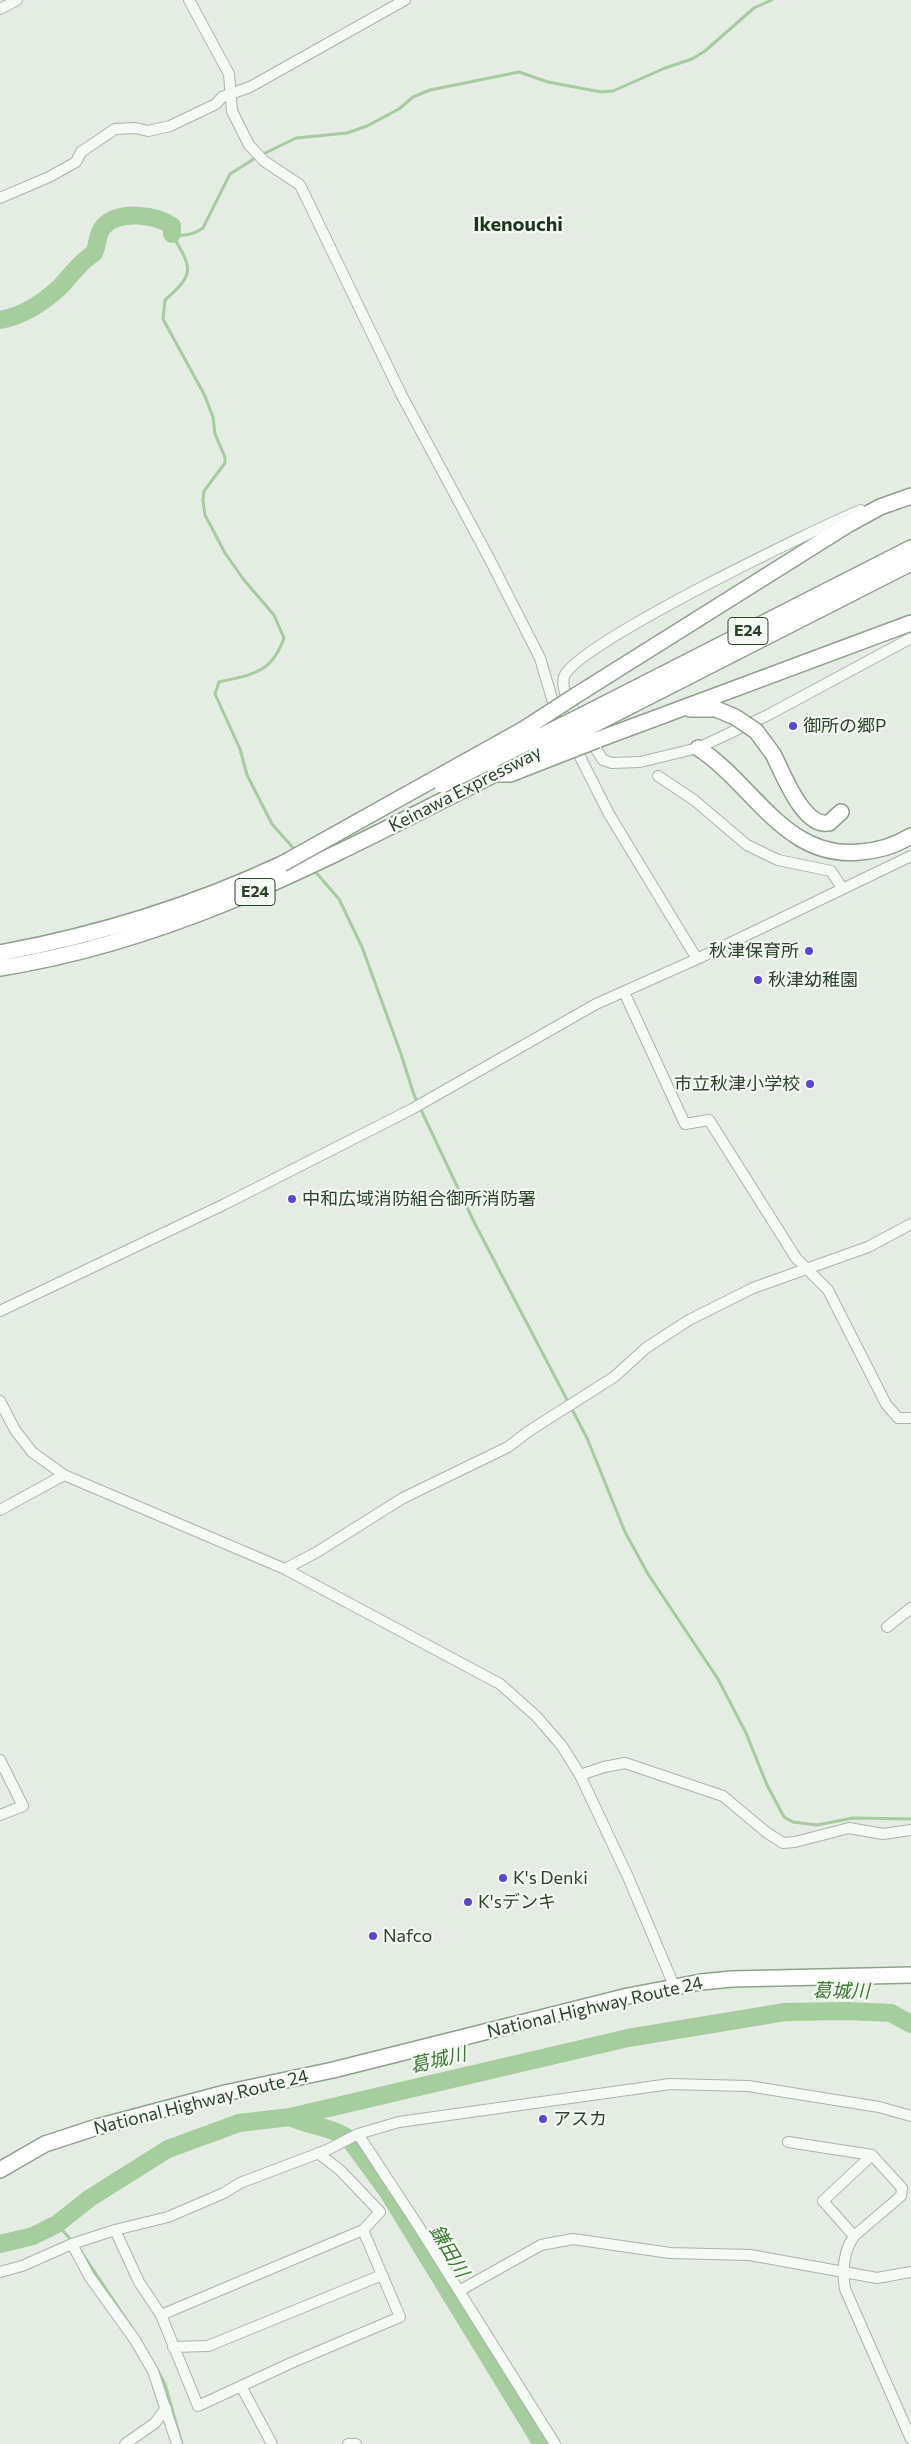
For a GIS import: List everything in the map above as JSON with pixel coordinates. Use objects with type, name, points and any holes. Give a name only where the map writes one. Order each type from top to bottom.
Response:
[{"type":"highway","points":[[282,864],[524,729],[849,524],[880,507],[911,496]]},
{"type":"highway","name":"Keinawa Expressway","points":[[0,968],[81,952],[204,913],[299,872],[495,774],[510,774],[911,548]]},
{"type":"highway","name":"Keinawa Expressway","points":[[0,953],[76,937],[127,923],[240,883],[591,727],[911,563]]},
{"type":"highway","points":[[671,712],[911,623]]},
{"type":"highway","points":[[591,727],[671,712],[716,709],[734,717],[756,731],[773,754],[798,802],[810,818],[820,823],[829,823],[841,812],[834,825],[818,831],[794,829],[774,819]]},
{"type":"highway","points":[[698,748],[716,761],[774,819],[807,843],[832,852],[872,851],[897,843],[911,836]]},
{"type":"highway","name":"National Highway Route 24","points":[[0,2170],[45,2144],[97,2127],[225,2093],[333,2070],[628,1996],[701,1982],[732,1979],[911,1975]]},
{"type":"street","points":[[190,0],[228,74],[232,111],[249,145],[264,161],[300,185],[401,394],[540,658],[554,702],[605,806],[696,959]]},
{"type":"street","points":[[0,198],[49,177],[76,162],[81,152],[115,129],[135,128],[148,131],[170,126],[216,104],[222,97],[230,96],[258,83],[405,0]]},
{"type":"street","points":[[911,496],[859,511],[816,530],[627,628],[568,667],[564,676],[566,693],[595,751],[602,760],[612,763],[640,762],[698,748],[768,715],[911,638]]},
{"type":"street","points":[[658,776],[694,800],[747,845],[778,860],[831,871],[842,888]]},
{"type":"street","points":[[0,1311],[225,1204],[412,1109],[526,1043],[624,992],[911,856]]},
{"type":"street","points":[[624,992],[685,1124],[710,1120],[796,1258],[828,1290],[886,1404],[898,1418],[911,1418]]},
{"type":"street","points":[[285,1569],[317,1552],[403,1498],[508,1447],[529,1431],[614,1377],[646,1348],[688,1320],[753,1288],[868,1248],[911,1224]]},
{"type":"street","points":[[0,1401],[15,1430],[32,1452],[64,1475],[285,1569],[500,1684],[536,1716],[562,1746],[580,1776],[628,1877],[675,1988]]},
{"type":"street","points":[[0,1510],[64,1475]]},
{"type":"street","points":[[886,1627],[911,1608]]},
{"type":"street","points":[[0,1760],[23,1806],[0,1815]]},
{"type":"street","points":[[580,1776],[604,1767],[625,1763],[724,1796],[766,1832],[783,1843],[795,1842],[849,1828],[883,1834],[911,1830]]},
{"type":"street","points":[[0,2272],[22,2266],[72,2244],[115,2230],[168,2217],[224,2193],[240,2183],[322,2151],[358,2134],[399,2122],[670,2084],[748,2086],[879,2107],[911,2116]]},
{"type":"street","points":[[358,2134],[555,2444]]},
{"type":"street","points":[[788,2142],[872,2155],[902,2188],[901,2196],[854,2236],[848,2244],[842,2273],[845,2289],[911,2439]]},
{"type":"street","points":[[161,2315],[363,2230],[380,2212],[322,2151]]},
{"type":"street","points":[[854,2236],[823,2201],[872,2155]]},
{"type":"street","points":[[115,2230],[139,2282],[161,2315],[198,2406],[400,2317],[363,2230]]},
{"type":"street","points":[[459,2291],[540,2245],[573,2239],[670,2253],[750,2255],[877,2278],[911,2272]]},
{"type":"street","points":[[72,2244],[89,2276],[135,2340],[153,2371],[177,2444]]},
{"type":"street","points":[[173,2347],[208,2346],[382,2275]]},
{"type":"street","points":[[241,2386],[272,2444]]},
{"type":"street","points":[[125,2444],[155,2422],[166,2408]]},
{"type":"street","points":[[348,2444],[356,2444]]},
{"type":"waterway","points":[[172,234],[188,235],[203,228],[230,174],[257,157],[296,138],[347,133],[367,126],[399,109],[413,97],[430,90],[519,72],[548,82],[601,92],[613,91],[665,68],[692,59],[705,51],[754,8],[772,0]]},
{"type":"waterway","points":[[0,320],[33,308],[48,298],[80,264],[94,253],[101,230],[110,222],[127,216],[147,217],[172,226],[172,234]]},
{"type":"waterway","points":[[172,234],[187,262],[188,269],[182,283],[165,300],[163,319],[204,394],[213,417],[215,434],[225,457],[225,463],[204,491],[205,515],[225,553],[244,580],[274,615],[284,638],[279,650],[267,666],[251,674],[219,682],[215,694],[240,749],[247,775],[272,824],[295,850]]},
{"type":"waterway","points":[[313,869],[339,899],[362,947],[414,1095],[474,1222],[587,1438],[625,1532],[648,1574],[718,1679],[746,1733],[767,1785],[784,1817],[793,1822],[817,1825],[853,1818],[911,1819]]},
{"type":"waterway","name":"葛城川","points":[[0,2244],[33,2236],[57,2224],[90,2198],[168,2149],[239,2123],[290,2117],[628,2038],[785,2012],[847,2011],[891,2013],[911,2024]]},
{"type":"waterway","name":"鎌田川","points":[[290,2117],[337,2132],[350,2140],[388,2192],[542,2444]]},
{"type":"waterway","points":[[57,2224],[72,2241]]},
{"type":"waterway","points":[[80,2250],[140,2340]]},
{"type":"waterway","points":[[157,2369],[165,2384],[182,2444]]},
{"type":"place","name":"御所の郷P","points":[[793,726]]},
{"type":"place","name":"秋津保育所","points":[[809,951]]},
{"type":"place","name":"秋津幼稚園","points":[[758,980]]},
{"type":"place","name":"市立秋津小学校","points":[[810,1084]]},
{"type":"place","name":"中和広域消防組合御所消防署","points":[[292,1199]]},
{"type":"place","name":"K's Denki","points":[[503,1878]]},
{"type":"place","name":"K'sデンキ","points":[[468,1902]]},
{"type":"place","name":"Nafco","points":[[373,1936]]},
{"type":"place","name":"アスカ","points":[[543,2119]]},
{"type":"district","name":"Ikenouchi","points":[[518,224]]}]
